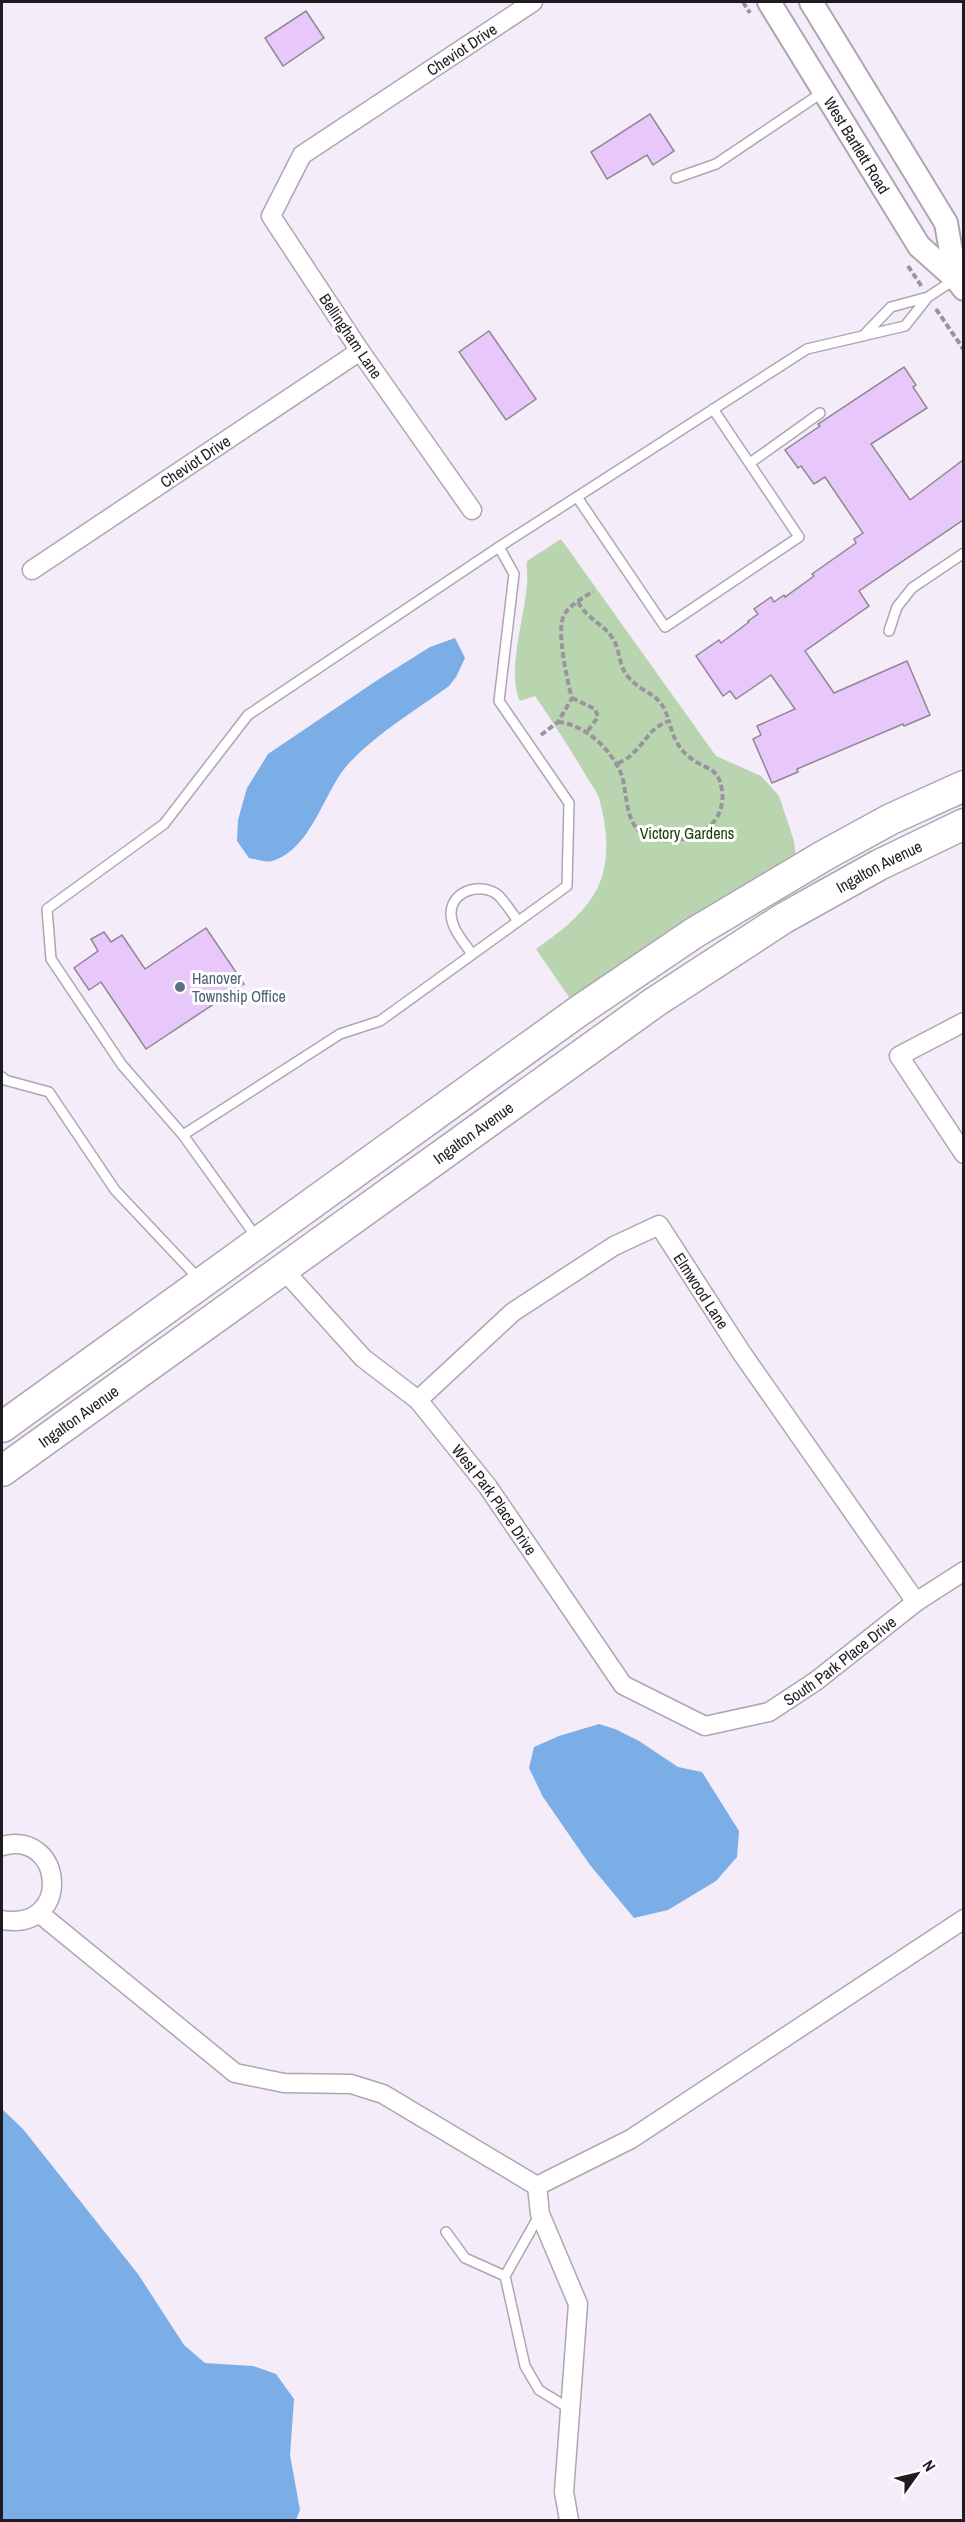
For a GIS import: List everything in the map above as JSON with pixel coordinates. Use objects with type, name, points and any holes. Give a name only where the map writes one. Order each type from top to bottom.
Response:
[{"type":"main road","points":[[2,1427],[576,1013],[694,933],[825,855],[891,819],[963,786]]},
{"type":"main road","name":"Ingalton Avenue","points":[[2,1470],[655,1002],[726,954],[784,918],[870,870],[963,824]]},
{"type":"main road","points":[[260,1241],[282,1268]]},
{"type":"street","name":"Cheviot Drive","points":[[302,155],[532,2]]},
{"type":"street","name":"West Bartlett Road","points":[[769,2],[919,246],[960,284]]},
{"type":"street","points":[[811,2],[946,224],[960,284]]},
{"type":"street","name":"Bellingham Lane","points":[[302,155],[271,216],[360,351],[472,510]]},
{"type":"street","name":"Cheviot Drive","points":[[32,570],[360,351]]},
{"type":"street","points":[[963,1022],[898,1056],[963,1154]]},
{"type":"street","name":"Elmwood Lane","points":[[418,1400],[513,1312],[615,1246],[659,1225],[741,1352],[916,1602]]},
{"type":"street","name":"West Park Place Drive","points":[[282,1268],[363,1358],[418,1400],[488,1487],[624,1685],[705,1726]]},
{"type":"street","name":"South Park Place Drive","points":[[705,1726],[769,1712],[816,1681],[916,1602],[963,1571]]},
{"type":"street","points":[[2,1846],[22,1845],[34,1849],[50,1868],[53,1880],[52,1892],[47,1904],[39,1913],[27,1920],[14,1922],[2,1920]]},
{"type":"street","points":[[39,1913],[235,2073],[259,2080],[284,2083],[351,2084],[383,2094],[537,2186]]},
{"type":"street","points":[[537,2186],[631,2139],[963,1919]]},
{"type":"street","points":[[537,2186],[540,2214],[578,2304],[564,2492],[569,2520]]},
{"type":"lane","points":[[676,178],[716,164],[825,91]]},
{"type":"lane","points":[[862,337],[891,307],[928,297],[960,284]]},
{"type":"lane","points":[[260,1241],[183,1135],[123,1065],[51,959],[47,909],[164,824],[248,715],[499,547],[807,349],[905,326],[928,297]]},
{"type":"lane","points":[[577,497],[665,627],[799,537],[713,409]]},
{"type":"lane","points":[[750,463],[820,413]]},
{"type":"lane","points":[[183,1135],[340,1034],[380,1021],[567,886],[568,803],[499,700],[514,573],[499,547]]},
{"type":"lane","points":[[889,631],[897,607],[912,588],[963,553]]},
{"type":"lane","points":[[472,954],[454,928],[451,912],[456,900],[467,891],[482,887],[497,895],[518,921]]},
{"type":"lane","points":[[2,1077],[5,1080],[49,1092],[115,1190],[202,1283]]},
{"type":"lane","points":[[540,2214],[505,2276],[525,2366],[539,2390],[570,2409]]},
{"type":"lane","points":[[446,2232],[465,2258],[505,2276]]},
{"type":"path","points":[[541,735],[558,722],[572,698],[563,656],[563,616],[593,591]]},
{"type":"path","points":[[558,722],[568,723],[586,732],[617,764],[622,776],[629,816],[638,830],[652,837],[671,841],[691,837],[707,830],[716,819],[722,805],[722,790],[718,778],[708,766],[694,761],[684,752],[673,738],[662,702],[629,679],[618,661],[613,640],[585,615],[578,602]]},
{"type":"path","points":[[572,698],[580,703],[591,705],[595,709],[598,717],[586,732]]},
{"type":"path","points":[[617,764],[633,753],[649,732],[669,721]]},
{"type":"green space","name":"Victory Gardens","points":[[561,539],[716,756],[761,776],[779,796],[794,841],[796,860],[573,1003],[536,949],[574,918],[587,904],[599,885],[606,850],[603,814],[596,791],[535,696],[520,701],[515,676],[526,597],[527,561]]},
{"type":"water","points":[[455,638],[465,658],[449,686],[385,731],[350,762],[308,832],[298,844],[286,854],[272,861],[249,858],[237,841],[238,820],[247,788],[268,754],[430,647]]},
{"type":"water","points":[[599,1724],[639,1741],[678,1767],[702,1772],[739,1831],[737,1857],[716,1881],[668,1910],[634,1918],[590,1865],[543,1797],[529,1768],[534,1747],[559,1736]]},
{"type":"water","points":[[2,2109],[23,2129],[138,2274],[184,2345],[205,2363],[253,2366],[276,2374],[294,2399],[290,2455],[300,2510],[296,2520],[2,2520]]},
{"type":"building","points":[[306,11],[324,38],[283,66],[265,38]]},
{"type":"building","points":[[650,114],[674,151],[653,165],[647,155],[607,179],[591,152]]},
{"type":"building","points":[[489,331],[536,399],[506,420],[459,352]]},
{"type":"building","points":[[904,367],[916,385],[913,387],[927,408],[871,444],[910,500],[963,460],[963,520],[859,591],[869,606],[805,651],[834,693],[907,661],[930,715],[904,726],[903,724],[797,769],[798,772],[772,783],[753,739],[761,735],[757,726],[795,709],[771,675],[736,699],[730,691],[723,696],[696,656],[719,640],[721,643],[749,622],[758,614],[754,609],[771,597],[774,602],[784,595],[785,597],[814,576],[812,574],[856,543],[854,539],[863,533],[825,477],[814,484],[785,450],[820,426],[818,424]]},
{"type":"building","name":"Hanover Township Office","points":[[206,928],[244,984],[146,1049],[101,982],[89,990],[74,968],[98,951],[91,939],[104,932],[111,942],[122,935],[145,969]]},
{"type":"place","name":"Hanover Township Office","points":[[180,987]]}]
